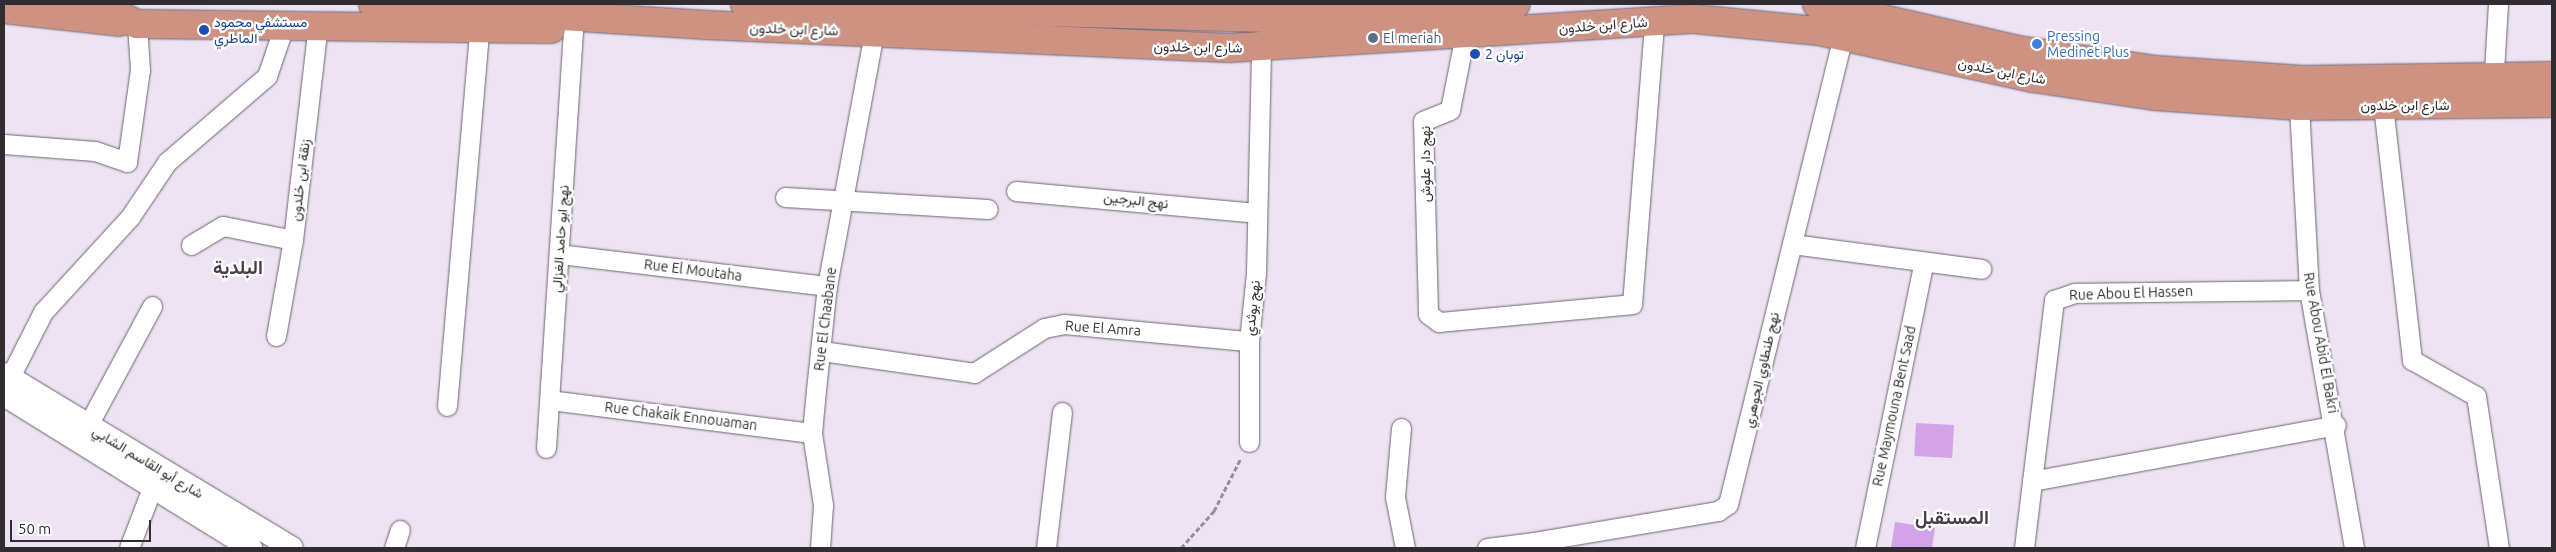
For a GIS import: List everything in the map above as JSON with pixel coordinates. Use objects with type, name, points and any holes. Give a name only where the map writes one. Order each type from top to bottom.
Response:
[{"type":"highway","points":[[95,4],[137,24]]},
{"type":"highway","points":[[372,4],[647,20]]},
{"type":"highway","name":"شارع ابن خلدون","points":[[744,4],[1308,17],[1516,4]]},
{"type":"highway","name":"شارع ابن خلدون","points":[[1817,4],[1849,6],[2018,50],[2155,70],[2303,80],[2552,76]]},
{"type":"highway","points":[[4,9],[137,24],[318,24],[573,30],[647,20]]},
{"type":"highway","name":"شارع ابن خلدون","points":[[647,20],[874,33],[1261,47],[1654,22],[1730,20],[1843,36],[2052,80],[2156,96],[2299,106],[2552,103]]},
{"type":"street","points":[[2496,104],[2491,78],[2498,4]]},
{"type":"street","points":[[1843,36],[1849,6]]},
{"type":"street","name":"نهج دار علوش","points":[[1465,34],[1450,110],[1423,121],[1428,314],[1439,322],[1632,304],[1654,22]]},
{"type":"street","points":[[127,162],[140,70],[137,24]]},
{"type":"street","points":[[6,382],[43,312],[130,216],[156,176],[178,151],[267,76],[285,24]]},
{"type":"street","name":"زنقة ابن خلدون","points":[[276,336],[293,240],[318,24]]},
{"type":"street","points":[[447,406],[479,29]]},
{"type":"street","name":"نهج ابو حامد الغزالي","points":[[546,448],[573,30]]},
{"type":"street","name":"Rue El Chaabane","points":[[820,548],[823,505],[812,433],[822,351],[827,286],[845,201],[874,33]]},
{"type":"street","name":"نهج طنطاوي الجوهري","points":[[1487,548],[1534,545],[1724,508],[1731,497],[1843,36]]},
{"type":"street","name":"نهج بوثدي","points":[[1249,442],[1249,341],[1255,305],[1261,47]]},
{"type":"street","points":[[2383,105],[2412,360],[2476,396],[2500,548]]},
{"type":"street","name":"Rue Abou Abid El Bakri","points":[[2299,106],[2309,290],[2336,425],[2354,548]]},
{"type":"street","points":[[4,144],[95,151],[127,162],[156,176]]},
{"type":"street","name":"نهج البرجين","points":[[1016,191],[1256,213]]},
{"type":"street","points":[[785,197],[988,208]]},
{"type":"street","points":[[191,245],[224,226],[293,240]]},
{"type":"street","points":[[1792,244],[1923,265],[1981,269]]},
{"type":"street","name":"Rue El Moutaha","points":[[559,254],[827,286]]},
{"type":"street","name":"Rue Maymouna Bent Saad","points":[[1865,548],[1923,265]]},
{"type":"street","name":"Rue Abou El Hassen","points":[[2024,548],[2051,310],[2060,296],[2309,290]]},
{"type":"street","points":[[86,436],[152,306]]},
{"type":"street","name":"Rue El Amra","points":[[822,351],[974,373],[1044,328],[1064,324],[1249,341]]},
{"type":"street","name":"شارع أبو القاسم الشابي","points":[[6,382],[86,436],[152,488],[228,542],[251,548]]},
{"type":"street","name":"Rue Chakaik Ennouaman","points":[[550,400],[812,433]]},
{"type":"street","points":[[1046,548],[1062,412]]},
{"type":"street","points":[[2032,481],[2336,425]]},
{"type":"street","points":[[1401,428],[1395,497],[1405,548]]},
{"type":"street","name":"شارع أبو القاسم الشابي","points":[[86,436],[292,548]]},
{"type":"street","points":[[128,548],[152,488]]},
{"type":"street","points":[[394,548],[400,530]]},
{"type":"path","points":[[1181,548],[1214,511],[1249,442]]},
{"type":"building","points":[[1916,423],[1954,425],[1952,458],[1914,456]]},
{"type":"building","points":[[1895,522],[1935,528],[1932,548],[1891,548]]},
{"type":"place","name":"مستشفي محمود الماطري","points":[[204,30]]},
{"type":"place","name":"El meriah","points":[[1373,38]]},
{"type":"place","name":"Pressing Medinet Plus","points":[[2037,44]]},
{"type":"place","name":"توبان 2","points":[[1475,54]]},
{"type":"district","name":"البلدية","points":[[238,268]]},
{"type":"district","name":"المستقبل","points":[[1952,518]]}]
